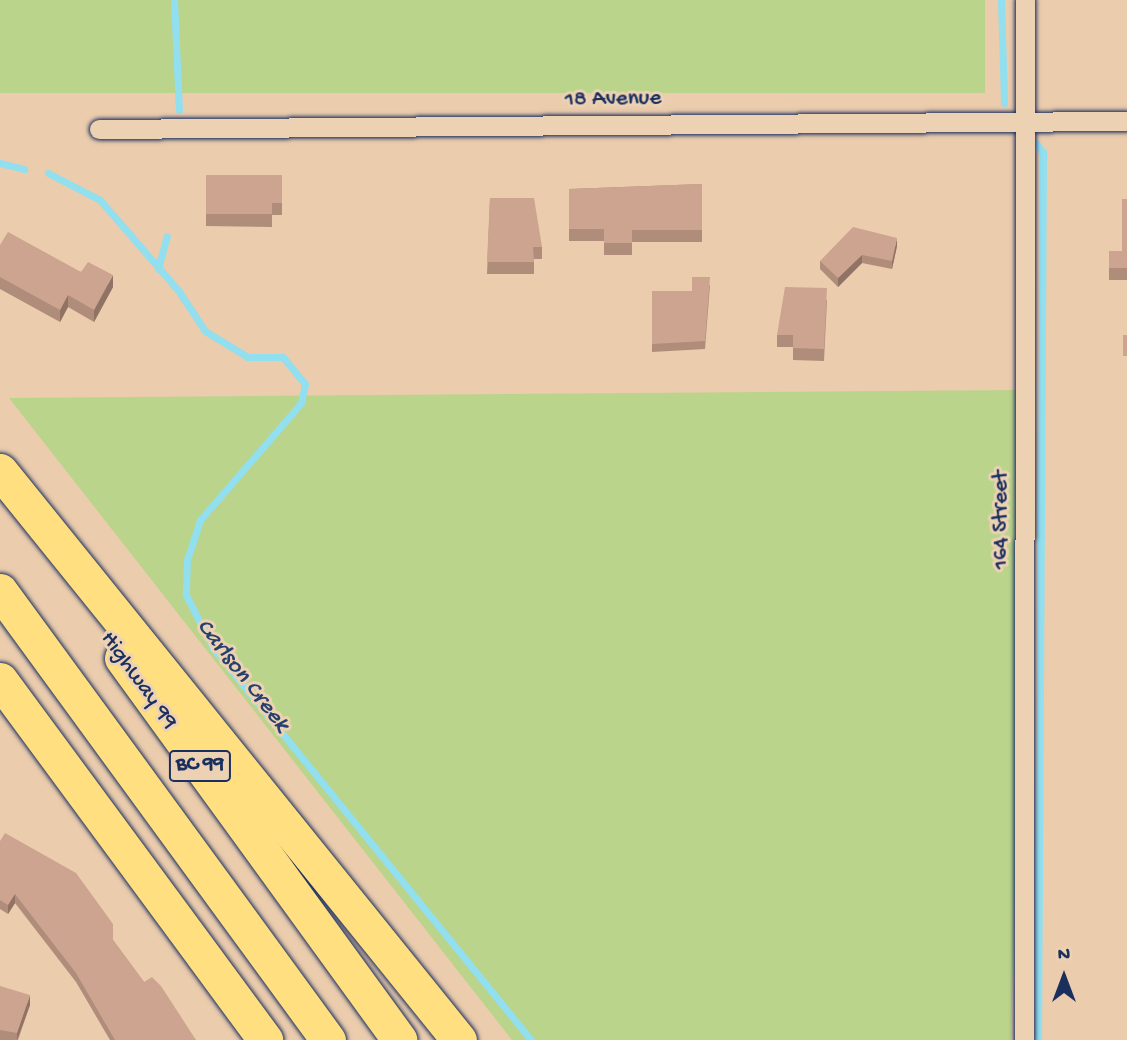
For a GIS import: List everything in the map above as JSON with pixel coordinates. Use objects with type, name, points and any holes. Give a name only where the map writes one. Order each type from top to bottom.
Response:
[{"type":"highway","points":[[0,471],[459,1040]]},
{"type":"highway","name":"Highway 99","points":[[0,491],[400,1040]]},
{"type":"highway","name":"BC 99","points":[[0,591],[328,1040]]},
{"type":"highway","points":[[0,680],[265,1040]]},
{"type":"street","name":"164 Street","points":[[1024,0],[1024,1040]]},
{"type":"street","name":"18 Avenue","points":[[99,130],[1127,121]]},
{"type":"green space","points":[[0,0],[985,0],[985,93],[0,93]]},
{"type":"green space","points":[[1027,390],[1011,1040],[512,1040],[9,398]]},
{"type":"building","points":[[206,175],[282,175],[282,203],[272,203],[272,214],[206,214]]},
{"type":"building","points":[[702,184],[702,230],[632,230],[632,243],[604,243],[604,229],[569,229],[569,189]]},
{"type":"building","points":[[490,198],[534,198],[542,247],[533,247],[534,262],[487,262]]},
{"type":"building","points":[[1122,199],[1127,199],[1127,268],[1109,268],[1109,251],[1122,251]]},
{"type":"building","points":[[853,227],[897,238],[892,261],[862,255],[838,278],[820,261]]},
{"type":"building","points":[[8,232],[81,272],[88,262],[113,275],[94,310],[68,295],[60,310],[0,277],[0,245]]},
{"type":"building","points":[[692,277],[710,277],[705,341],[652,344],[652,291],[692,291]]},
{"type":"building","points":[[785,287],[827,288],[824,349],[793,348],[793,335],[777,335]]},
{"type":"building","points":[[1123,335],[1127,335],[1127,356],[1123,356]]},
{"type":"building","points":[[5,833],[76,873],[113,924],[113,940],[144,982],[152,977],[161,986],[196,1040],[115,1040],[76,973],[15,894],[8,905],[0,900],[0,841]]},
{"type":"building","points":[[0,986],[30,995],[17,1033],[0,1030]]},
{"type":"waterway","points":[[174,0],[179,110]]},
{"type":"waterway","points":[[1001,0],[1004,103]]},
{"type":"waterway","points":[[1032,139],[1043,152],[1038,1040]]},
{"type":"waterway","points":[[0,163],[24,169]]},
{"type":"waterway","name":"Carlson Creek","points":[[48,173],[100,200],[178,290],[205,331],[248,357],[283,357],[305,384],[301,403],[200,520],[187,560],[186,595],[213,648],[531,1040]]},
{"type":"waterway","points":[[158,269],[167,236]]}]
